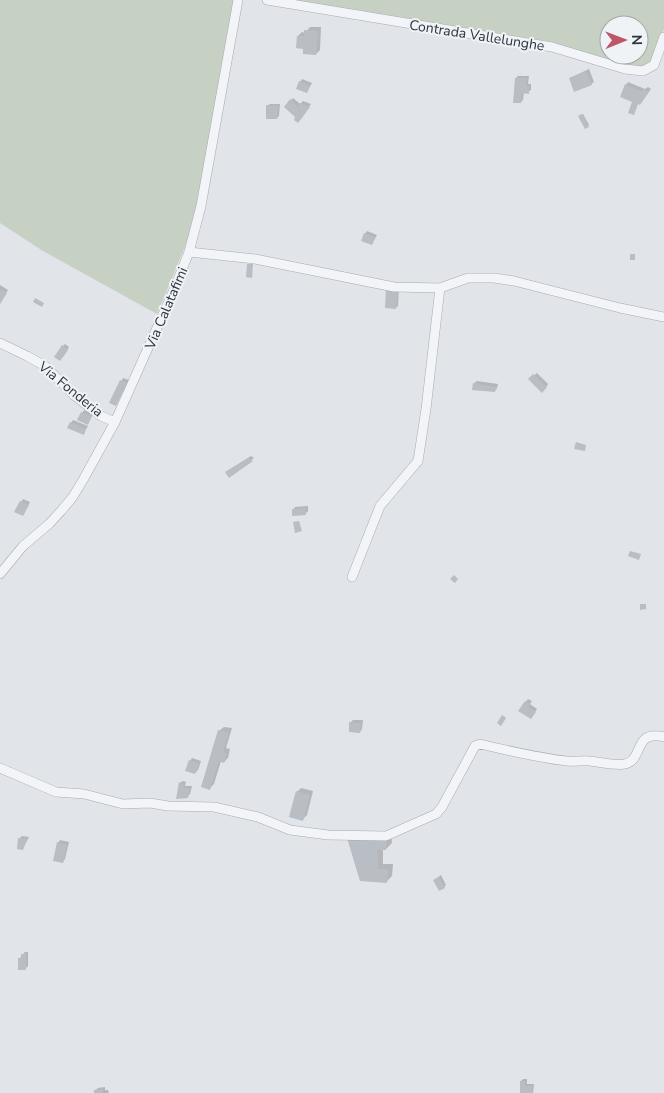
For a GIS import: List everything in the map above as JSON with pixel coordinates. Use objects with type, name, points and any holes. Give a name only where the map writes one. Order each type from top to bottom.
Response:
[{"type":"street","name":"Via Calatafimi","points":[[0,574],[23,546],[49,524],[72,498],[115,422],[173,292],[189,252],[208,172],[238,0]]},
{"type":"street","name":"Contrada Vallelunghe","points":[[267,0],[552,47],[625,69],[643,71],[654,65],[664,37]]},
{"type":"street","points":[[189,252],[255,259],[394,286],[440,288],[468,278],[494,278],[514,281],[620,308],[664,317]]},
{"type":"street","points":[[352,577],[380,506],[418,461],[440,288]]},
{"type":"street","name":"Via Fonderia","points":[[0,344],[45,366],[74,396],[101,416],[115,422]]},
{"type":"street","points":[[0,768],[56,792],[84,794],[123,804],[150,803],[168,806],[214,808],[258,817],[290,830],[328,835],[386,836],[436,814],[442,807],[475,746],[480,744],[522,755],[570,762],[587,760],[624,765],[632,760],[640,743],[647,737],[660,736],[664,726]]},
{"type":"green space","points":[[0,0],[234,0],[205,172],[193,224],[157,314],[43,251],[0,223]]},
{"type":"green space","points":[[279,0],[664,0],[664,29],[652,64],[641,68],[617,65],[649,65],[649,15],[599,15],[599,59],[553,42]]},
{"type":"building","points":[[304,30],[318,31],[316,55],[303,54],[303,49],[296,48],[297,36],[304,36]]},
{"type":"building","points":[[586,71],[592,85],[574,92],[569,78]]},
{"type":"building","points":[[515,78],[527,78],[526,86],[529,86],[529,94],[522,93],[521,103],[513,103]]},
{"type":"building","points":[[299,81],[310,86],[307,93],[296,89]]},
{"type":"building","points":[[625,84],[641,91],[645,89],[649,92],[640,105],[638,104],[634,115],[628,113],[632,102],[620,97]]},
{"type":"building","points":[[290,99],[299,108],[299,103],[310,107],[298,123],[294,120],[295,117],[284,107]]},
{"type":"building","points":[[266,105],[278,106],[277,119],[266,119]]},
{"type":"building","points":[[582,114],[589,127],[585,129],[578,116]]},
{"type":"building","points":[[364,233],[375,237],[372,245],[361,241]]},
{"type":"building","points":[[630,254],[635,254],[635,260],[630,260]]},
{"type":"building","points":[[247,264],[253,264],[252,278],[246,277]]},
{"type":"building","points":[[386,288],[398,289],[396,309],[385,308]]},
{"type":"building","points":[[0,289],[7,293],[0,304]]},
{"type":"building","points":[[35,298],[44,303],[42,307],[33,302]]},
{"type":"building","points":[[62,345],[68,350],[60,361],[54,357]]},
{"type":"building","points":[[533,374],[547,387],[542,393],[528,379]]},
{"type":"building","points":[[120,380],[127,383],[116,406],[109,403]]},
{"type":"building","points":[[473,383],[496,387],[495,392],[472,390]]},
{"type":"building","points":[[81,412],[92,416],[88,425],[77,420]]},
{"type":"building","points":[[70,422],[86,429],[84,435],[67,428]]},
{"type":"building","points":[[576,442],[586,445],[585,451],[574,449]]},
{"type":"building","points":[[248,458],[253,461],[229,478],[225,472]]},
{"type":"building","points":[[20,501],[29,505],[23,516],[14,512]]},
{"type":"building","points":[[305,508],[306,515],[292,516],[292,509]]},
{"type":"building","points":[[299,521],[302,531],[295,533],[293,522]]},
{"type":"building","points":[[630,551],[641,554],[639,560],[628,556]]},
{"type":"building","points":[[454,575],[458,579],[455,583],[450,579]]},
{"type":"building","points":[[640,604],[646,604],[646,609],[640,610]]},
{"type":"building","points":[[525,701],[530,704],[528,707],[536,712],[531,719],[518,711]]},
{"type":"building","points":[[502,715],[506,718],[501,726],[497,723]]},
{"type":"building","points":[[349,722],[361,723],[360,733],[349,732]]},
{"type":"building","points":[[218,730],[229,732],[223,752],[227,753],[224,763],[219,761],[210,790],[201,787]]},
{"type":"building","points":[[189,760],[199,763],[195,774],[185,771]]},
{"type":"building","points":[[179,782],[185,785],[183,788],[190,788],[188,798],[176,799]]},
{"type":"building","points":[[296,791],[310,795],[303,821],[289,817]]},
{"type":"building","points":[[18,838],[27,839],[23,850],[17,849]]},
{"type":"building","points":[[347,838],[386,838],[386,850],[378,850],[378,869],[388,869],[387,883],[360,881]]},
{"type":"building","points":[[57,842],[67,845],[63,863],[53,861]]},
{"type":"building","points":[[439,877],[445,888],[439,891],[433,880]]},
{"type":"building","points":[[21,954],[26,954],[26,970],[18,970],[18,958],[21,958]]},
{"type":"building","points":[[520,1081],[525,1081],[525,1086],[532,1086],[532,1093],[520,1093]]},
{"type":"building","points":[[103,1089],[103,1093],[94,1093],[94,1090]]}]
